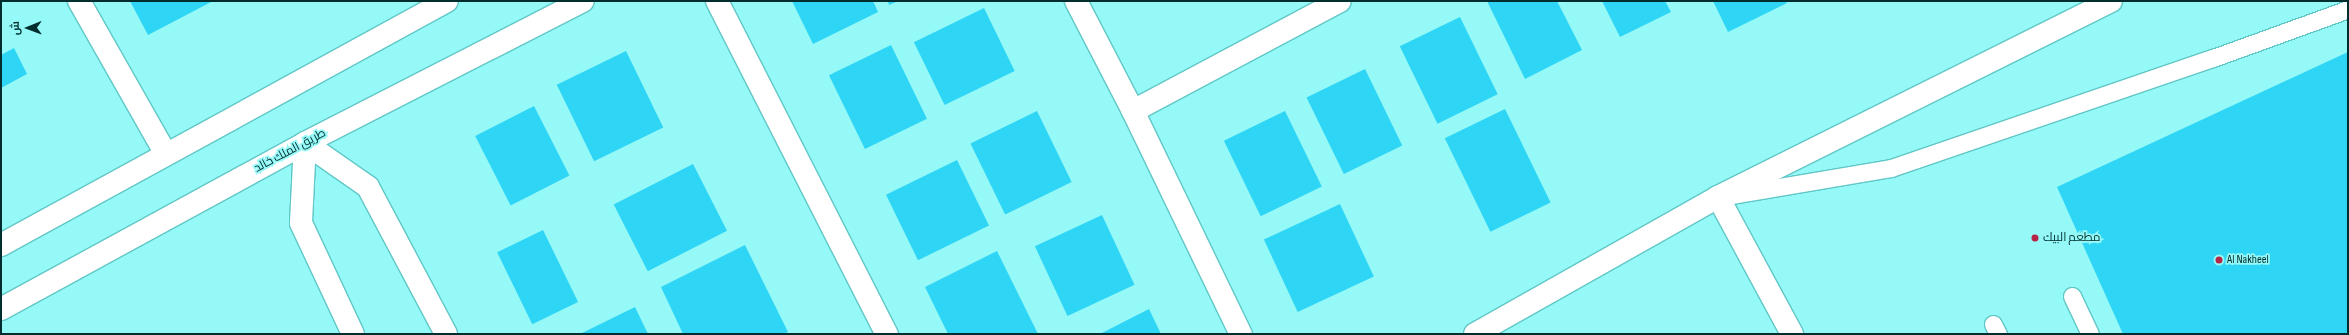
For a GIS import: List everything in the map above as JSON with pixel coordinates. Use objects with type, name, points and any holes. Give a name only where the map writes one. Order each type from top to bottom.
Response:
[{"type":"street","points":[[79,1],[166,154]]},
{"type":"street","points":[[1,245],[447,1]]},
{"type":"street","name":"طريق الملك خالد","points":[[1,309],[305,143],[583,1]]},
{"type":"street","points":[[717,1],[887,334]]},
{"type":"street","points":[[1076,1],[1133,111],[1241,334]]},
{"type":"street","points":[[1133,111],[1340,1]]},
{"type":"street","points":[[1475,334],[1718,197],[2111,1]]},
{"type":"street","points":[[305,143],[301,223],[352,334]]},
{"type":"street","points":[[305,143],[368,187],[446,334]]},
{"type":"street","points":[[1718,197],[1792,334]]},
{"type":"lane","points":[[1718,197],[1891,168],[2213,58],[2348,9]]},
{"type":"lane","points":[[2072,296],[2090,334]]},
{"type":"building","points":[[130,1],[213,1],[148,35]]},
{"type":"building","points":[[792,1],[873,1],[878,12],[813,44]]},
{"type":"building","points":[[888,1],[898,1],[889,5]]},
{"type":"building","points":[[1487,1],[1557,1],[1582,50],[1525,79]]},
{"type":"building","points":[[1602,1],[1665,1],[1671,12],[1620,37]]},
{"type":"building","points":[[1713,1],[1786,1],[1787,3],[1728,32]]},
{"type":"building","points":[[984,8],[1015,71],[945,105],[914,42]]},
{"type":"building","points":[[1460,17],[1498,94],[1437,124],[1400,46]]},
{"type":"building","points":[[891,45],[927,119],[865,149],[829,75]]},
{"type":"building","points":[[14,48],[27,74],[1,88],[1,55]]},
{"type":"building","points":[[626,51],[663,127],[594,161],[557,85]]},
{"type":"building","name":"Al Nakheel","points":[[2348,52],[2348,334],[2123,334],[2057,187]]},
{"type":"building","points":[[1365,69],[1402,145],[1344,174],[1307,97]]},
{"type":"building","points":[[534,106],[569,175],[511,205],[475,136]]},
{"type":"building","points":[[1505,109],[1551,202],[1490,232],[1445,138]]},
{"type":"building","points":[[1037,111],[1072,182],[1005,214],[970,143]]},
{"type":"building","points":[[1285,111],[1322,186],[1261,216],[1224,141]]},
{"type":"building","points":[[957,160],[989,226],[918,260],[886,195]]},
{"type":"building","points":[[693,164],[727,231],[648,271],[614,204]]},
{"type":"building","points":[[1340,204],[1374,277],[1298,312],[1264,239]]},
{"type":"building","points":[[1102,215],[1135,285],[1067,316],[1035,246]]},
{"type":"building","points":[[543,230],[578,302],[532,324],[497,252]]},
{"type":"building","points":[[745,245],[788,332],[784,334],[683,334],[661,287]]},
{"type":"building","points":[[997,251],[1038,334],[948,334],[925,287]]},
{"type":"building","points":[[635,307],[648,334],[580,334]]},
{"type":"building","points":[[1149,309],[1161,334],[1100,334]]},
{"type":"place","name":"مطعم البيك","points":[[2035,238]]},
{"type":"place","name":"Al Nakheel","points":[[2219,260]]}]
